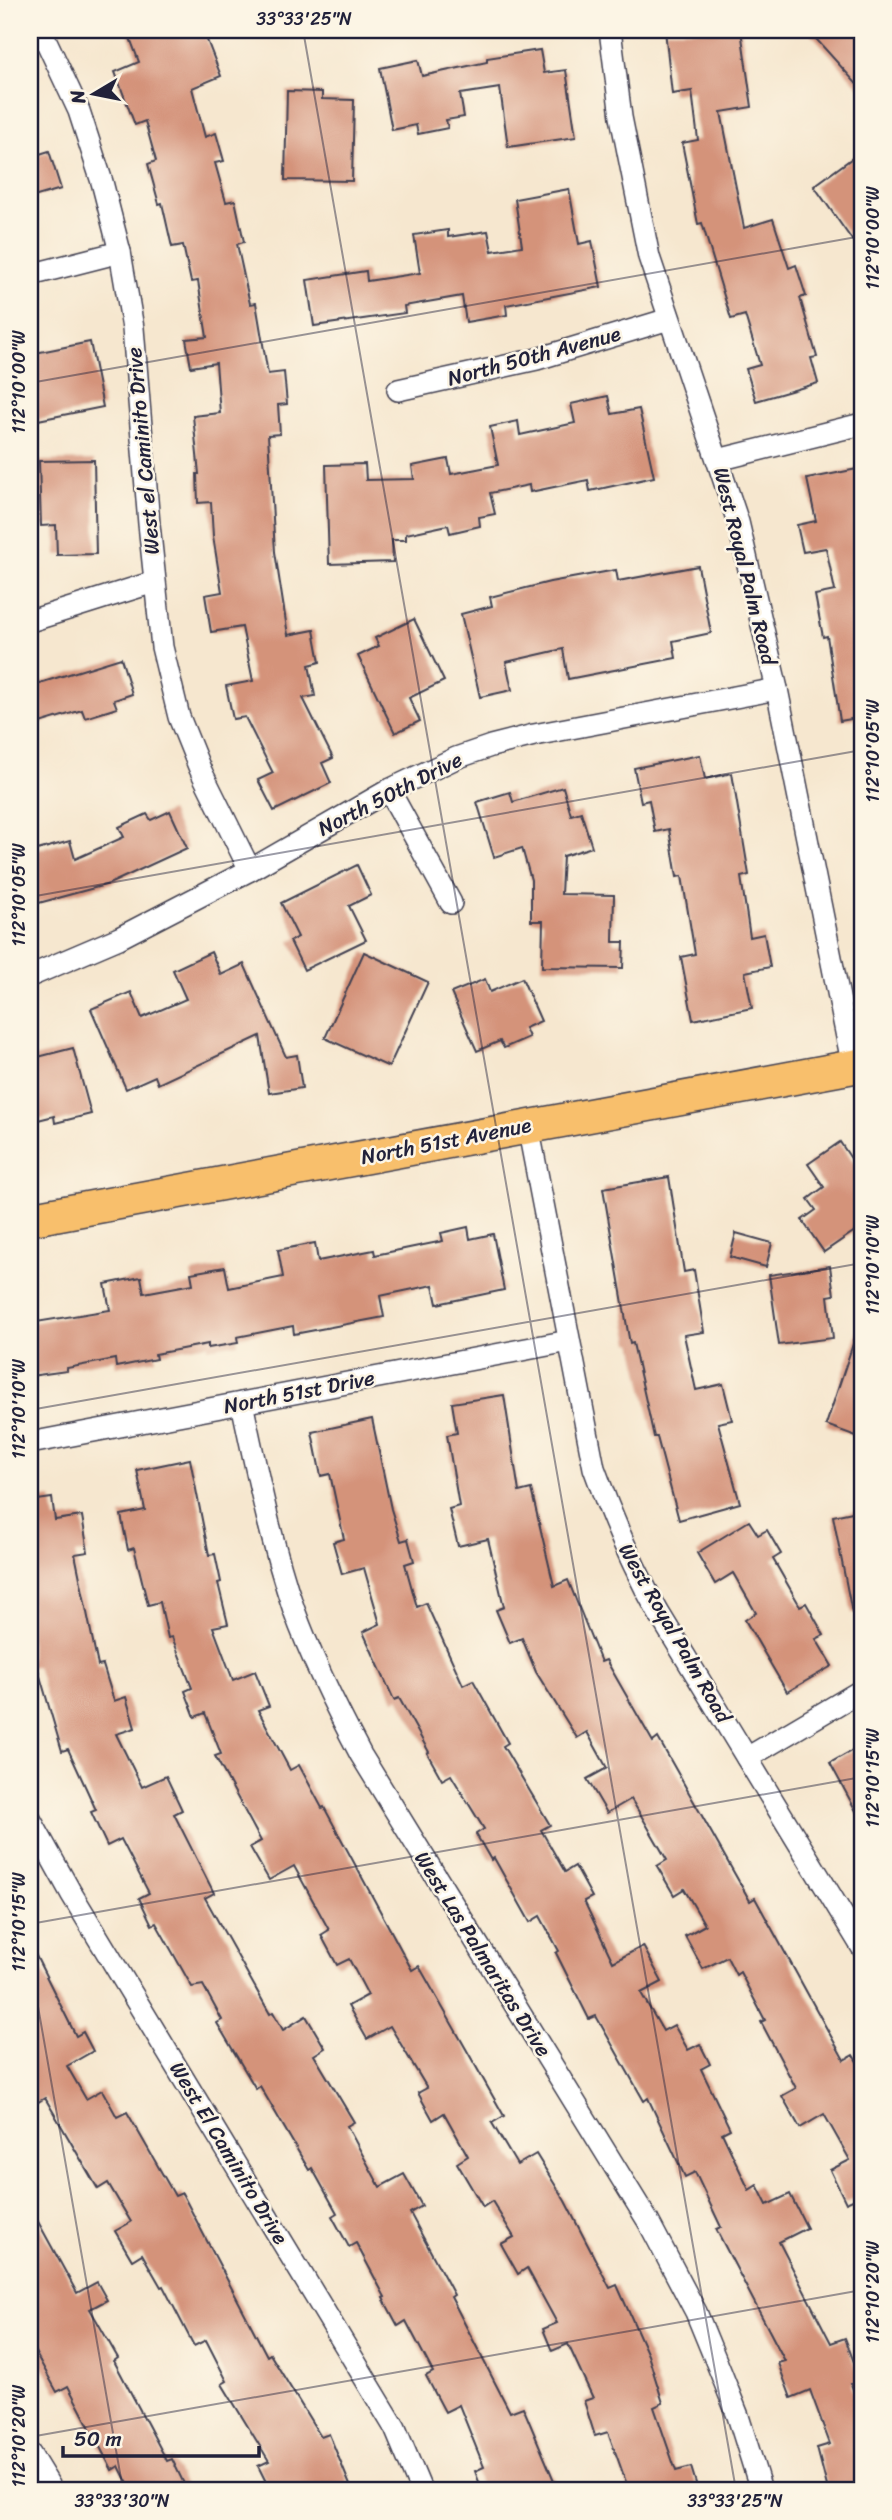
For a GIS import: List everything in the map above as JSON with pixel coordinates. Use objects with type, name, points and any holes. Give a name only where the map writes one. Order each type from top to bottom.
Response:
[{"type":"main road","name":"North 51st Avenue","points":[[30,1219],[858,1066]]},
{"type":"street","name":"West el Caminito Drive","points":[[41,30],[79,111],[102,182],[120,252],[133,328],[162,647],[179,718],[200,769],[250,870]]},
{"type":"street","name":"West Royal Palm Road","points":[[610,30],[621,117],[649,257],[738,522],[777,689],[858,1066]]},
{"type":"street","points":[[30,275],[120,252]]},
{"type":"street","name":"North 50th Avenue","points":[[398,390],[537,359],[669,319]]},
{"type":"street","points":[[718,460],[862,424]]},
{"type":"street","points":[[30,621],[154,582]]},
{"type":"street","name":"North 50th Drive","points":[[30,976],[119,938],[250,870],[389,790],[456,758],[491,746],[581,725],[777,689]]},
{"type":"street","points":[[389,790],[451,903]]},
{"type":"street","name":"West Royal Palm Road","points":[[528,1126],[594,1468],[613,1522],[635,1571],[658,1612],[862,1947]]},
{"type":"street","name":"North 51st Drive","points":[[30,1443],[569,1341]]},
{"type":"street","name":"West Las Palmaritas Drive","points":[[242,1403],[266,1515],[295,1611],[337,1709],[361,1755],[648,2221],[671,2263],[696,2312],[721,2373],[738,2416],[761,2490]]},
{"type":"street","points":[[747,1758],[862,1690]]},
{"type":"street","name":"West El Caminito Drive","points":[[30,1819],[65,1882],[395,2428],[422,2490]]},
{"type":"street","points":[[30,2454],[52,2490]]},
{"type":"building","points":[[127,30],[203,30],[221,76],[192,88],[205,137],[216,133],[224,161],[215,163],[226,202],[235,200],[244,242],[237,244],[250,304],[256,303],[268,374],[284,372],[287,404],[278,405],[280,434],[268,435],[275,552],[288,635],[314,630],[320,662],[309,665],[315,696],[303,698],[333,758],[322,763],[331,783],[274,811],[258,780],[273,773],[245,717],[233,719],[226,686],[253,681],[242,627],[211,632],[205,595],[222,592],[213,536],[211,502],[198,503],[199,474],[193,416],[220,413],[216,363],[191,367],[186,339],[207,337],[198,281],[191,282],[183,245],[172,247],[162,203],[159,204],[148,164],[156,161],[145,121],[135,125],[115,72],[139,62]]},
{"type":"building","points":[[665,30],[741,30],[752,107],[721,112],[744,228],[773,219],[789,268],[796,265],[806,296],[800,298],[817,357],[811,358],[818,383],[756,401],[746,369],[760,365],[745,315],[731,319],[702,223],[698,224],[682,143],[698,140],[692,91],[672,94]]},
{"type":"building","points":[[808,30],[862,30],[862,90]]},
{"type":"building","points":[[540,50],[544,73],[566,70],[576,137],[508,147],[500,88],[460,94],[464,117],[446,120],[448,128],[418,134],[416,125],[392,130],[380,68],[418,60],[422,76],[487,62],[487,58]]},
{"type":"building","points":[[287,91],[322,92],[322,99],[354,100],[352,181],[285,180]]},
{"type":"building","points":[[49,151],[61,189],[30,198],[30,157]]},
{"type":"building","points":[[862,151],[862,254],[814,186]]},
{"type":"building","points":[[569,189],[579,244],[592,241],[601,287],[506,305],[507,315],[466,322],[462,296],[404,306],[405,313],[314,326],[307,280],[366,271],[367,281],[420,273],[414,235],[448,230],[448,237],[488,231],[492,251],[522,246],[515,199]]},
{"type":"building","points":[[90,342],[103,407],[38,420],[30,379],[30,354]]},
{"type":"building","points":[[608,396],[612,414],[639,409],[654,477],[590,491],[588,480],[530,492],[529,485],[490,493],[495,514],[479,517],[480,526],[450,533],[448,525],[406,534],[406,540],[392,540],[393,562],[329,564],[326,465],[365,464],[366,480],[414,479],[412,466],[448,459],[451,474],[498,465],[490,427],[518,421],[520,435],[575,423],[571,404]]},
{"type":"building","points":[[94,460],[96,554],[57,555],[56,525],[41,526],[39,461]]},
{"type":"building","points":[[862,468],[862,717],[840,721],[827,636],[823,637],[815,595],[835,591],[826,548],[803,552],[797,525],[816,521],[807,479]]},
{"type":"building","points":[[698,566],[711,633],[673,641],[676,658],[568,679],[563,649],[506,662],[512,690],[480,697],[461,614],[492,606],[490,597],[550,582],[616,570],[618,581]]},
{"type":"building","points":[[414,619],[444,681],[409,698],[420,721],[395,733],[358,656],[379,646],[375,638]]},
{"type":"building","points":[[121,658],[132,694],[114,700],[117,708],[85,718],[82,710],[30,726],[30,686]]},
{"type":"building","points":[[700,755],[705,779],[732,773],[749,875],[741,877],[750,937],[764,934],[770,967],[745,972],[752,1008],[693,1020],[681,957],[695,954],[682,876],[677,877],[669,829],[655,832],[649,800],[641,802],[634,768]]},
{"type":"building","points":[[563,787],[571,815],[581,812],[592,847],[563,856],[561,894],[614,895],[613,942],[624,942],[623,968],[542,967],[543,921],[531,921],[531,880],[522,848],[494,857],[477,802],[510,792],[513,802]]},
{"type":"building","points":[[170,811],[187,848],[109,884],[35,904],[30,887],[30,852],[70,841],[75,859],[124,837],[119,827],[147,814],[151,820]]},
{"type":"building","points":[[357,865],[371,895],[349,906],[366,940],[304,970],[290,941],[298,937],[281,903]]},
{"type":"building","points":[[211,952],[221,975],[244,964],[286,1057],[297,1055],[302,1088],[269,1093],[260,1036],[158,1084],[155,1076],[126,1089],[91,1009],[131,992],[142,1018],[186,999],[173,970]]},
{"type":"building","points":[[364,952],[428,982],[389,1067],[325,1038]]},
{"type":"building","points":[[522,978],[541,1021],[525,1028],[529,1037],[504,1048],[500,1041],[477,1051],[451,993],[485,979],[490,992]]},
{"type":"building","points":[[73,1048],[91,1114],[55,1123],[54,1116],[30,1122],[30,1059]]},
{"type":"building","points":[[840,1142],[862,1175],[862,1226],[824,1252],[802,1220],[816,1210],[808,1199],[824,1187],[808,1164]]},
{"type":"building","points":[[669,1177],[684,1272],[694,1270],[704,1332],[684,1335],[696,1390],[723,1384],[732,1420],[718,1423],[740,1503],[679,1520],[657,1437],[654,1437],[633,1343],[630,1344],[603,1188]]},
{"type":"building","points":[[468,1227],[470,1239],[493,1234],[504,1290],[437,1304],[433,1285],[380,1296],[384,1317],[294,1334],[293,1326],[237,1337],[238,1343],[208,1348],[208,1344],[155,1354],[156,1359],[116,1367],[115,1359],[67,1368],[67,1371],[30,1376],[30,1323],[110,1310],[105,1284],[141,1277],[144,1293],[193,1284],[191,1273],[225,1267],[229,1288],[283,1277],[278,1250],[315,1243],[318,1261],[374,1250],[375,1255],[443,1241],[441,1233]]},
{"type":"building","points":[[736,1233],[772,1243],[766,1267],[730,1257]]},
{"type":"building","points":[[830,1266],[834,1295],[828,1296],[833,1338],[779,1345],[769,1275]]},
{"type":"building","points":[[858,1329],[862,1329],[862,1415],[856,1436],[826,1425]]},
{"type":"building","points":[[504,1395],[519,1492],[531,1489],[554,1586],[568,1580],[601,1662],[606,1660],[653,1742],[658,1738],[750,1901],[755,1898],[844,2060],[853,2055],[862,2070],[862,2196],[846,2203],[830,2170],[850,2160],[824,2114],[800,2128],[782,2096],[796,2088],[761,2022],[765,2020],[740,1972],[736,1975],[727,1957],[703,1969],[685,1936],[705,1925],[684,1889],[674,1895],[657,1866],[667,1860],[642,1817],[631,1799],[607,1813],[587,1779],[607,1768],[587,1732],[577,1738],[536,1672],[522,1638],[510,1643],[496,1610],[504,1607],[488,1539],[458,1546],[449,1509],[459,1506],[447,1435],[457,1433],[452,1403]]},
{"type":"building","points":[[372,1419],[391,1509],[401,1541],[408,1539],[414,1561],[405,1564],[417,1607],[426,1603],[463,1685],[473,1680],[508,1743],[503,1746],[550,1825],[541,1830],[565,1872],[575,1866],[592,1897],[584,1901],[613,1962],[643,1946],[662,1982],[641,1993],[663,2031],[674,2025],[688,2050],[700,2044],[710,2064],[701,2069],[730,2129],[722,2133],[749,2190],[757,2185],[767,2205],[790,2194],[807,2228],[779,2242],[831,2343],[845,2338],[861,2381],[851,2384],[862,2415],[862,2490],[828,2490],[817,2448],[830,2444],[810,2390],[791,2398],[778,2363],[785,2361],[716,2229],[721,2227],[695,2172],[685,2177],[648,2098],[644,2101],[596,2016],[589,2019],[556,1953],[559,1951],[540,1916],[530,1922],[494,1858],[491,1860],[476,1834],[484,1829],[451,1775],[442,1780],[399,1698],[394,1700],[363,1632],[380,1624],[364,1568],[342,1574],[333,1542],[344,1539],[330,1474],[321,1476],[312,1432]]},
{"type":"building","points":[[190,1459],[209,1555],[215,1554],[221,1582],[218,1583],[228,1624],[213,1627],[233,1680],[255,1671],[269,1706],[258,1710],[290,1770],[299,1765],[412,1970],[419,1966],[504,2116],[492,2123],[517,2165],[536,2154],[565,2201],[610,2288],[617,2285],[648,2355],[663,2403],[654,2407],[676,2471],[691,2467],[698,2490],[629,2490],[608,2432],[595,2436],[584,2401],[593,2398],[568,2344],[552,2351],[543,2329],[557,2323],[527,2268],[518,2274],[501,2244],[514,2237],[492,2201],[483,2207],[457,2163],[468,2156],[444,2113],[433,2120],[418,2093],[427,2088],[390,2026],[367,2039],[348,2006],[368,1995],[349,1959],[337,1965],[321,1935],[329,1930],[294,1866],[269,1880],[250,1847],[261,1841],[215,1756],[221,1754],[205,1713],[195,1717],[185,1691],[192,1688],[172,1637],[168,1638],[160,1602],[148,1605],[134,1548],[128,1550],[121,1515],[145,1510],[137,1470]]},
{"type":"building","points":[[52,1498],[55,1520],[82,1516],[88,1552],[75,1554],[98,1666],[103,1665],[114,1701],[126,1697],[135,1728],[116,1734],[142,1787],[166,1776],[182,1810],[174,1814],[214,1893],[205,1898],[270,2014],[273,2012],[283,2030],[306,2016],[325,2048],[314,2055],[354,2122],[347,2126],[380,2187],[404,2174],[422,2206],[410,2213],[454,2295],[451,2297],[510,2412],[523,2407],[558,2490],[482,2490],[475,2471],[484,2467],[459,2405],[445,2412],[426,2376],[433,2372],[406,2321],[398,2326],[356,2243],[349,2247],[332,2216],[337,2213],[312,2168],[309,2170],[260,2086],[256,2089],[217,2023],[222,2020],[203,1985],[192,1987],[156,1923],[152,1925],[139,1898],[149,1893],[121,1839],[107,1846],[91,1812],[96,1810],[68,1749],[62,1751],[37,1666],[30,1667],[30,1501]]},
{"type":"building","points":[[862,1510],[862,1612],[852,1613],[833,1516]]},
{"type":"building","points":[[749,1521],[758,1535],[767,1530],[781,1554],[773,1559],[800,1606],[806,1603],[824,1635],[816,1639],[832,1666],[787,1692],[745,1620],[756,1613],[733,1573],[715,1584],[697,1553]]},
{"type":"building","points":[[862,1745],[862,1822],[830,1763]]},
{"type":"building","points":[[30,1944],[76,2036],[83,2032],[93,2051],[67,2066],[86,2099],[102,2090],[117,2117],[127,2112],[175,2196],[182,2193],[267,2356],[270,2354],[321,2437],[329,2434],[352,2490],[270,2490],[258,2466],[269,2461],[222,2384],[227,2381],[206,2340],[194,2346],[163,2286],[161,2287],[142,2254],[132,2260],[115,2231],[131,2222],[108,2183],[98,2189],[45,2098],[30,2107]]},
{"type":"building","points":[[30,2207],[77,2293],[97,2282],[107,2300],[90,2309],[118,2358],[114,2361],[167,2461],[172,2459],[187,2490],[131,2490],[119,2466],[112,2470],[68,2386],[57,2392],[30,2343]]}]
